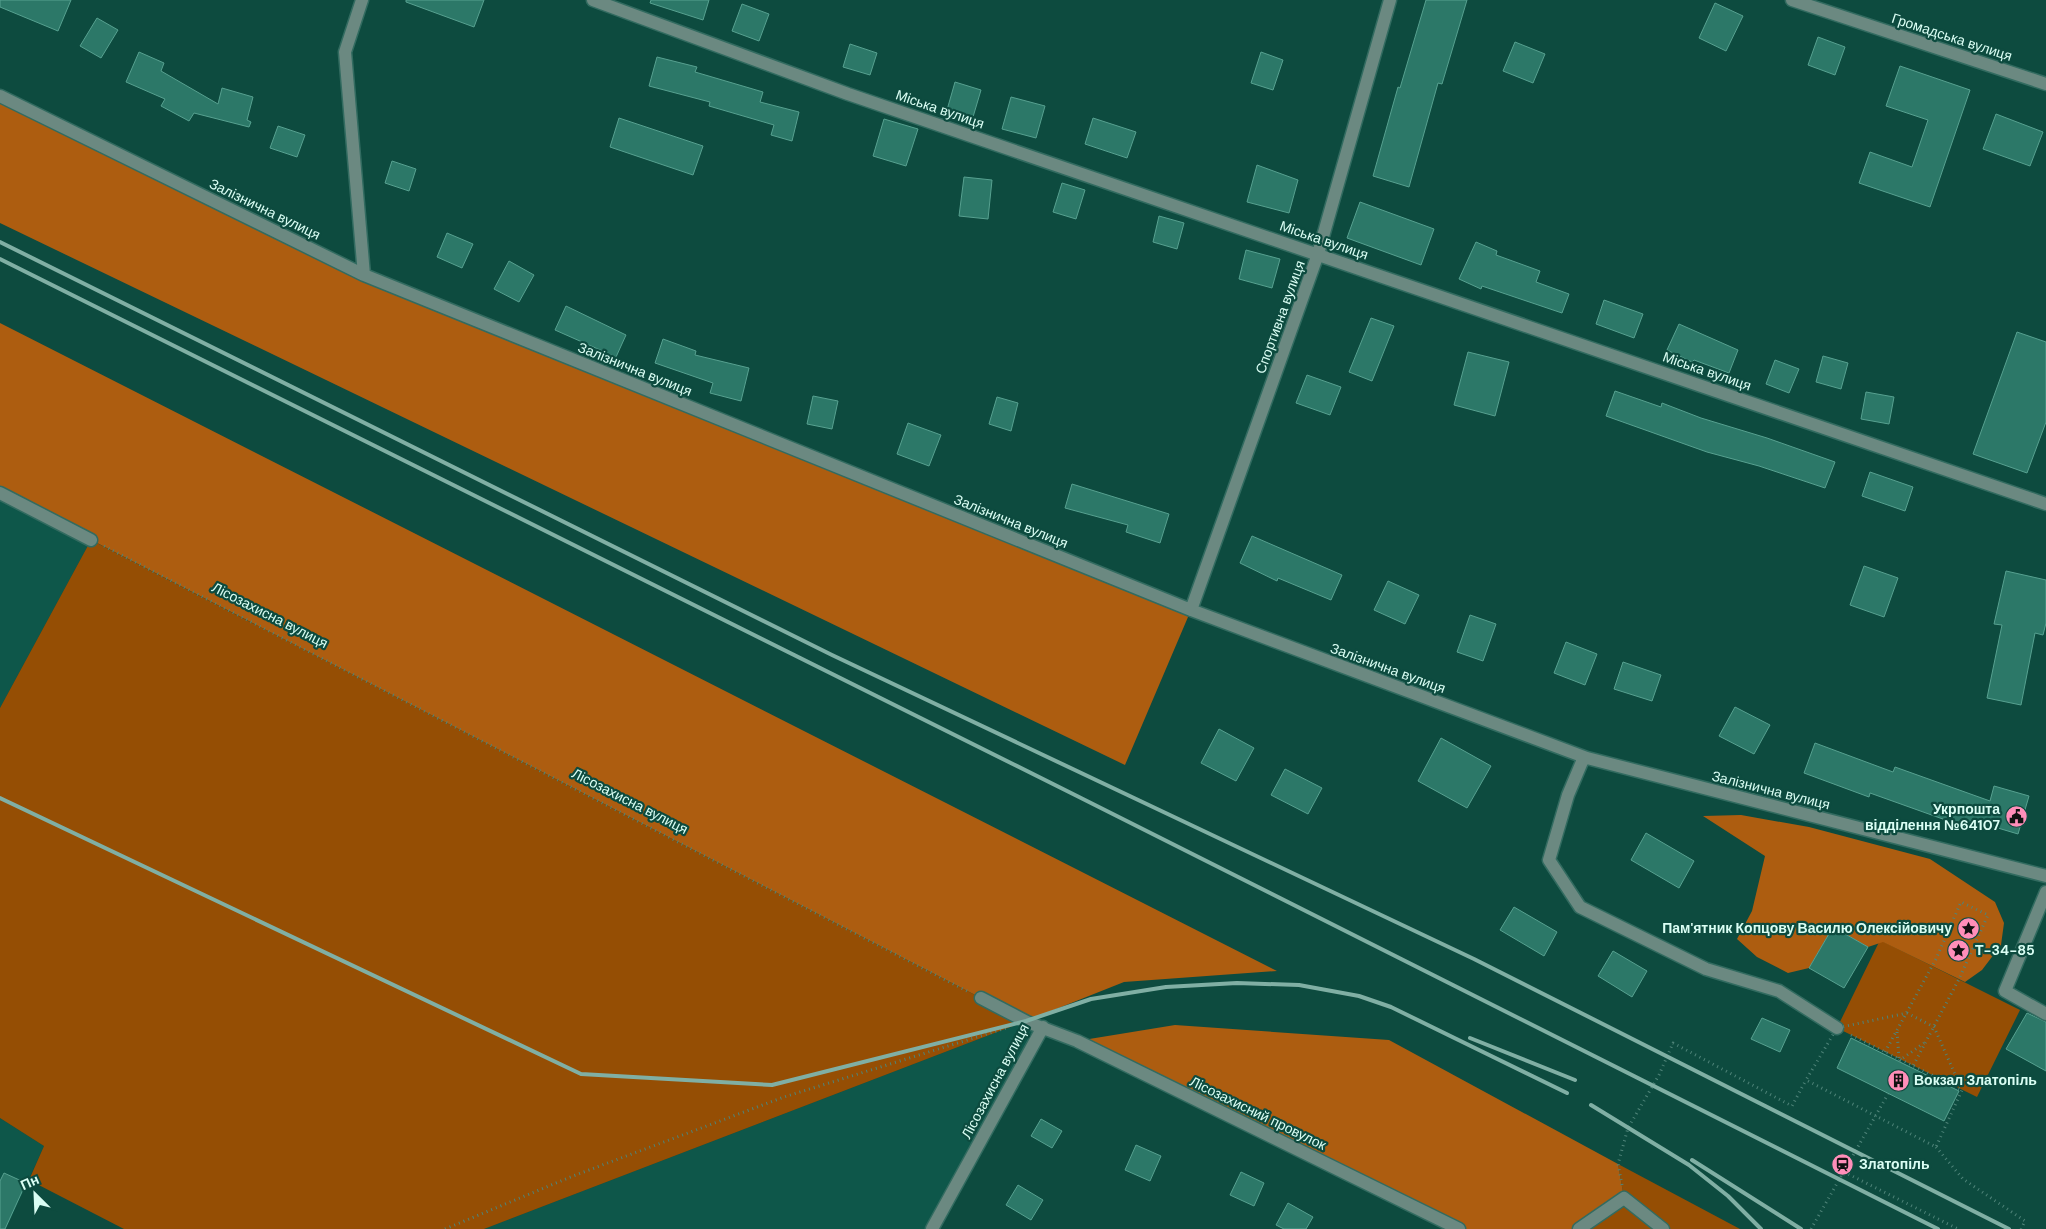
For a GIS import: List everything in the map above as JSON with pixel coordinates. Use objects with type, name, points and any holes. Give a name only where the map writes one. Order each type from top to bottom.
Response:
[{"type":"street","points":[[362,0],[345,52],[364,275]]},
{"type":"street","name":"Міська вулиця","points":[[593,0],[848,94],[2046,504]]},
{"type":"street","name":"Спортивна вулиця","points":[[1190,610],[1318,254],[1390,0]]},
{"type":"street","name":"Громадська вулиця","points":[[1792,0],[2046,84]]},
{"type":"street","name":"Залізнична вулиця","points":[[0,96],[364,275],[1190,610],[1584,757],[2046,876]]},
{"type":"street","points":[[0,493],[91,540]]},
{"type":"street","points":[[1584,757],[1568,795],[1549,860],[1580,907],[1706,969],[1779,991],[1837,1028]]},
{"type":"street","points":[[2046,892],[2005,991],[2046,1014]]},
{"type":"street","name":"Лісозахисна вулиця","points":[[932,1229],[1043,1027],[1027,1022],[981,998]]},
{"type":"street","name":"Лісозахисний провулок","points":[[1043,1027],[1077,1041],[1459,1229]]},
{"type":"street","points":[[1579,1229],[1624,1198],[1663,1229]]},
{"type":"path","name":"Лісозахисна вулиця","points":[[91,540],[981,998]]},
{"type":"path","points":[[1885,1052],[1936,959],[1961,902],[1988,915],[1959,979],[1913,1066]]},
{"type":"path","points":[[1624,1198],[1618,1164],[1628,1128],[1659,1075],[1673,1043],[1792,1106],[1837,1028],[1906,1013],[1934,1027],[1962,1090],[1936,1147]]},
{"type":"path","points":[[445,1229],[573,1176],[784,1097],[1027,1022]]},
{"type":"path","points":[[1837,1028],[1962,1090]]},
{"type":"path","points":[[1897,1030],[1900,1059]]},
{"type":"path","points":[[1900,1059],[1926,1041]]},
{"type":"path","points":[[1806,1080],[1936,1147],[1963,1179],[2024,1221],[2021,1229]]},
{"type":"path","points":[[1811,1229],[1888,1094]]},
{"type":"path","points":[[1844,1172],[1958,1229]]},
{"type":"shaded area","points":[[0,96],[364,275],[1191,610],[1125,765],[0,223]]},
{"type":"shaded area","points":[[0,323],[1277,971],[1124,982],[1026,1021],[0,493]]},
{"type":"shaded area","points":[[0,493],[91,540],[0,708]]},
{"type":"shaded area","points":[[91,540],[1026,1021],[484,1229],[124,1229],[29,1180],[44,1146],[0,1118],[0,708]]},
{"type":"shaded area","points":[[1741,815],[1809,827],[1930,859],[1995,902],[2004,923],[2001,945],[1982,970],[1965,982],[1883,942],[1868,947],[1833,927],[1809,968],[1788,973],[1757,957],[1737,939],[1752,911],[1765,856],[1703,816]]},
{"type":"shaded area","points":[[1880,940],[2020,1010],[1977,1097],[1837,1028]]},
{"type":"shaded area","points":[[1026,1021],[1043,1027],[932,1229],[484,1229]]},
{"type":"shaded area","points":[[1175,1025],[1389,1040],[1618,1164],[1624,1198],[1579,1229],[1459,1229],[1077,1041]]},
{"type":"shaded area","points":[[0,1118],[44,1146],[6,1229],[0,1229]]},
{"type":"shaded area","points":[[1618,1164],[1740,1229],[1579,1229],[1624,1198]]},
{"type":"building","points":[[0,0],[71,0],[58,31],[0,7]]},
{"type":"building","points":[[406,0],[484,0],[474,27],[406,2]]},
{"type":"building","points":[[651,0],[709,0],[703,20],[650,3]]},
{"type":"building","points":[[1426,0],[1467,0],[1442,84],[1438,83],[1409,187],[1373,176],[1398,87],[1400,88]]},
{"type":"building","points":[[1715,3],[1743,16],[1726,51],[1699,38]]},
{"type":"building","points":[[742,4],[769,14],[759,41],[732,31]]},
{"type":"building","points":[[97,18],[118,30],[101,58],[80,46]]},
{"type":"building","points":[[1818,37],[1845,47],[1835,75],[1808,65]]},
{"type":"building","points":[[1515,42],[1545,54],[1533,83],[1503,71]]},
{"type":"building","points":[[850,44],[877,53],[870,75],[843,67]]},
{"type":"building","points":[[139,52],[164,63],[161,71],[218,104],[222,88],[253,97],[247,120],[251,122],[249,127],[194,113],[189,121],[161,106],[165,99],[126,82]]},
{"type":"building","points":[[1261,52],[1283,60],[1273,90],[1251,83]]},
{"type":"building","points":[[657,57],[697,67],[695,72],[763,92],[760,102],[799,112],[792,141],[771,135],[774,125],[709,106],[710,102],[649,86]]},
{"type":"building","points":[[1900,66],[1970,90],[1930,207],[1859,183],[1870,152],[1912,167],[1928,120],[1886,106]]},
{"type":"building","points":[[955,82],[981,90],[973,117],[947,110]]},
{"type":"building","points":[[1011,97],[1045,106],[1036,138],[1002,129]]},
{"type":"building","points":[[1996,114],[2043,132],[2030,166],[1983,149]]},
{"type":"building","points":[[619,118],[703,146],[693,175],[610,147]]},
{"type":"building","points":[[1093,118],[1136,132],[1127,158],[1085,144]]},
{"type":"building","points":[[884,119],[918,129],[906,166],[873,156]]},
{"type":"building","points":[[278,126],[305,135],[297,157],[270,148]]},
{"type":"building","points":[[392,161],[416,169],[409,191],[385,183]]},
{"type":"building","points":[[1257,165],[1298,180],[1289,213],[1247,202]]},
{"type":"building","points":[[964,177],[992,180],[988,219],[959,216]]},
{"type":"building","points":[[1062,183],[1085,190],[1076,219],[1053,212]]},
{"type":"building","points":[[1360,202],[1434,229],[1421,265],[1347,238]]},
{"type":"building","points":[[1159,216],[1184,223],[1177,249],[1153,242]]},
{"type":"building","points":[[447,233],[473,244],[462,268],[437,257]]},
{"type":"building","points":[[1476,242],[1497,251],[1496,255],[1540,271],[1536,282],[1569,294],[1562,313],[1482,286],[1481,289],[1459,279]]},
{"type":"building","points":[[1246,250],[1280,259],[1272,288],[1239,279]]},
{"type":"building","points":[[509,261],[534,275],[519,302],[494,289]]},
{"type":"building","points":[[1604,300],[1643,314],[1634,338],[1596,324]]},
{"type":"building","points":[[566,306],[626,335],[616,357],[555,330]]},
{"type":"building","points":[[1371,318],[1394,326],[1372,381],[1349,372]]},
{"type":"building","points":[[1679,324],[1738,350],[1729,373],[1694,360],[1692,362],[1667,350]]},
{"type":"building","points":[[2017,332],[2046,342],[2046,422],[2027,473],[1973,454]]},
{"type":"building","points":[[663,339],[696,351],[695,355],[749,368],[741,401],[710,393],[713,383],[655,363]]},
{"type":"building","points":[[1468,352],[1509,362],[1495,416],[1454,405]]},
{"type":"building","points":[[1823,356],[1848,363],[1841,389],[1816,382]]},
{"type":"building","points":[[1775,360],[1799,369],[1789,393],[1766,384]]},
{"type":"building","points":[[1307,375],[1341,387],[1330,415],[1296,403]]},
{"type":"building","points":[[1615,391],[1661,407],[1662,403],[1701,418],[1767,438],[1835,462],[1825,488],[1759,466],[1707,452],[1606,416]]},
{"type":"building","points":[[1866,392],[1894,397],[1889,424],[1861,419]]},
{"type":"building","points":[[813,396],[838,401],[832,429],[807,424]]},
{"type":"building","points":[[997,397],[1018,403],[1011,431],[989,424]]},
{"type":"building","points":[[908,423],[941,435],[929,466],[897,454]]},
{"type":"building","points":[[1870,472],[1913,487],[1905,511],[1862,496]]},
{"type":"building","points":[[1072,484],[1169,514],[1160,543],[1126,532],[1128,525],[1065,508]]},
{"type":"building","points":[[1252,536],[1342,575],[1331,600],[1278,578],[1277,581],[1240,563]]},
{"type":"building","points":[[1864,566],[1898,578],[1884,617],[1850,605]]},
{"type":"building","points":[[2006,571],[2046,580],[2046,623],[2043,635],[2035,633],[2021,705],[1987,698],[2002,625],[1994,624]]},
{"type":"building","points":[[1388,581],[1419,595],[1405,624],[1374,610]]},
{"type":"building","points":[[1470,615],[1496,624],[1483,661],[1457,652]]},
{"type":"building","points":[[1566,642],[1597,654],[1585,685],[1554,673]]},
{"type":"building","points":[[1623,662],[1661,675],[1652,701],[1614,689]]},
{"type":"building","points":[[1735,707],[1770,725],[1754,754],[1719,736]]},
{"type":"building","points":[[1219,729],[1254,748],[1236,781],[1201,763]]},
{"type":"building","points":[[1441,738],[1491,766],[1467,808],[1418,781]]},
{"type":"building","points":[[1815,743],[1893,772],[1895,767],[1990,801],[1994,786],[2029,796],[2018,834],[1971,820],[1968,828],[1870,793],[1869,797],[1804,773]]},
{"type":"building","points":[[1285,769],[1322,788],[1308,814],[1271,795]]},
{"type":"building","points":[[1646,833],[1694,861],[1679,888],[1631,860]]},
{"type":"building","points":[[1514,907],[1557,932],[1544,956],[1500,930]]},
{"type":"building","points":[[1833,927],[1868,947],[1844,988],[1809,968]]},
{"type":"building","points":[[1613,951],[1647,971],[1632,997],[1598,976]]},
{"type":"building","points":[[2027,1013],[2046,1022],[2046,1071],[2006,1049]]},
{"type":"building","points":[[1762,1018],[1790,1030],[1780,1052],[1751,1039]]},
{"type":"building","name":"Вокзал Златопіль","points":[[1851,1038],[1959,1091],[1944,1121],[1837,1068]]},
{"type":"building","points":[[1041,1119],[1062,1131],[1052,1148],[1031,1136]]},
{"type":"building","points":[[1136,1145],[1161,1156],[1150,1181],[1125,1170]]},
{"type":"building","points":[[1241,1172],[1264,1183],[1254,1206],[1230,1195]]},
{"type":"building","points":[[4,1173],[26,1183],[5,1229],[0,1229],[0,1181]]},
{"type":"building","points":[[1018,1185],[1043,1200],[1031,1220],[1006,1205]]},
{"type":"building","points":[[1288,1203],[1313,1217],[1306,1229],[1284,1229],[1276,1225]]},
{"type":"railway","points":[[0,242],[832,655],[1474,959],[2009,1229]]},
{"type":"railway","points":[[0,259],[1077,796],[1938,1229]]},
{"type":"railway","points":[[0,798],[581,1074],[772,1085],[1026,1021],[1091,999],[1166,987],[1237,983],[1299,985],[1359,996],[1391,1007],[1567,1093]]},
{"type":"railway","points":[[1470,1038],[1575,1080]]},
{"type":"railway","points":[[1591,1105],[1689,1165],[1728,1196],[1761,1229]]},
{"type":"railway","points":[[1692,1160],[1801,1229]]},
{"type":"place","name":"Укрпошта відділення №64107","points":[[2016,817]]},
{"type":"place","name":"Пам'ятник Копцову Василю Олексійовичу","points":[[1968,928]]},
{"type":"place","name":"Т-34-85","points":[[1959,950]]},
{"type":"place","name":"Вокзал Златопіль","points":[[1898,1080]]},
{"type":"place","name":"Златопіль","points":[[1843,1164]]}]
